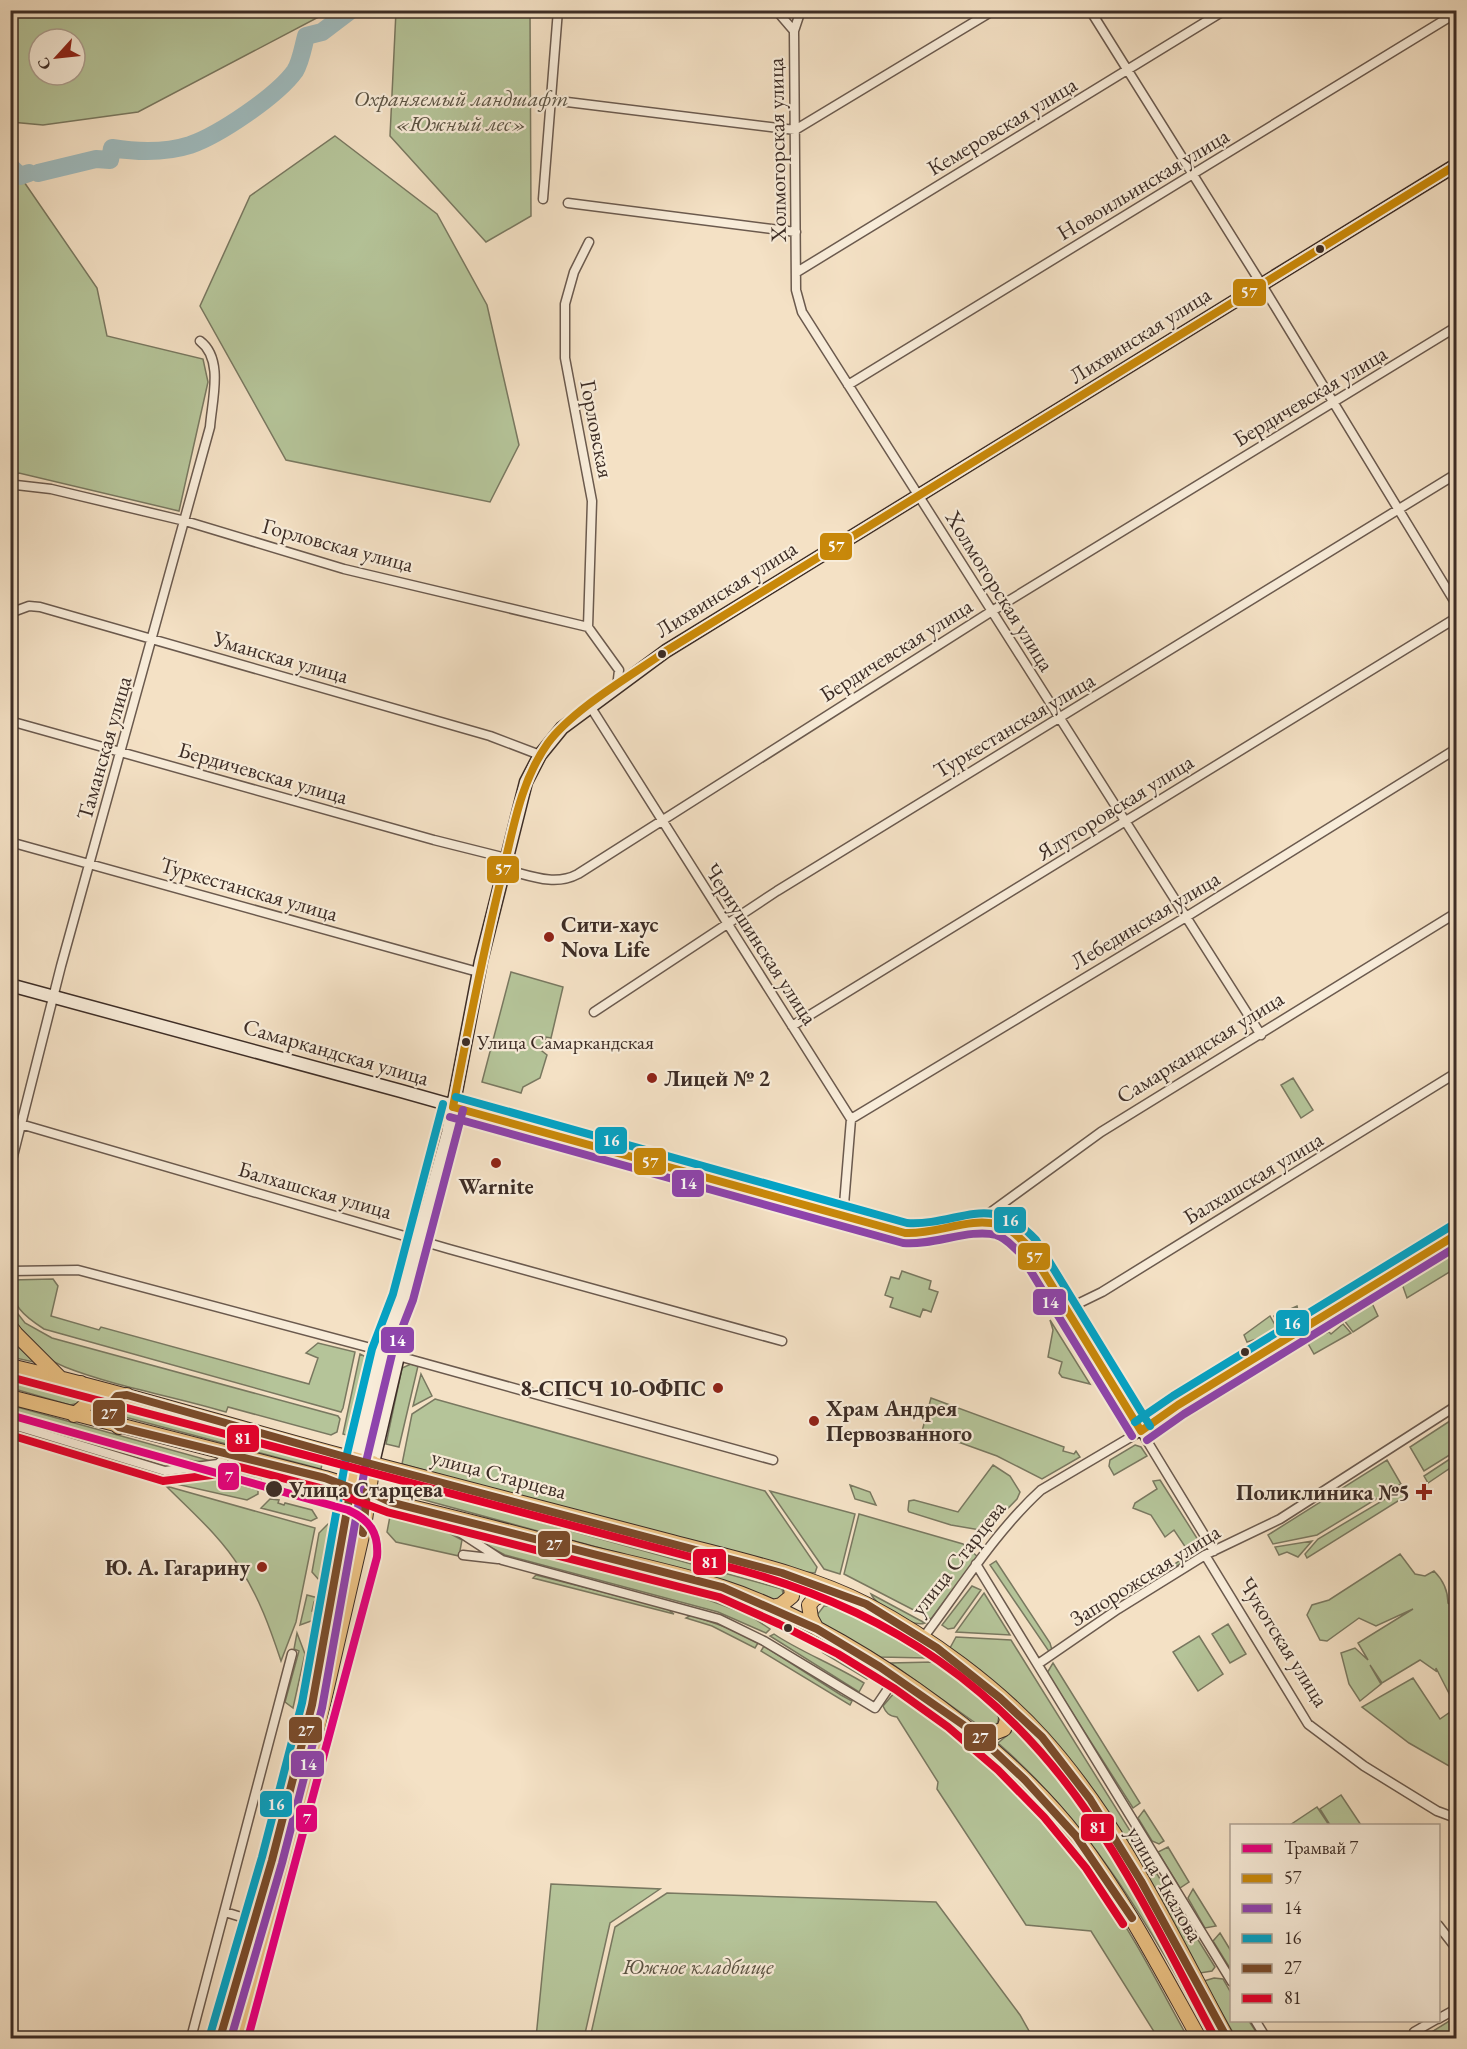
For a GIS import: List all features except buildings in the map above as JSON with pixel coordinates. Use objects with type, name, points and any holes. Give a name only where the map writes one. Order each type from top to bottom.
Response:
[{"type":"main road","name":"Лихвинская улица","points":[[403,1297],[453,1107],[478,972],[524,789],[540,755],[562,728],[666,651],[1456,165]]},
{"type":"main road","name":"Самаркандская улица","points":[[10,985],[893,1230]]},
{"type":"main road","name":"Чукотская улица","points":[[893,1230],[927,1234],[972,1225],[999,1225],[1027,1245],[1141,1431]]},
{"type":"main road","name":"улица Старцева","points":[[1141,1431],[1178,1405],[1456,1235]]},
{"type":"main road","points":[[220,2038],[254,1921],[300,1778],[356,1460],[382,1351],[403,1297]]},
{"type":"main road","points":[[237,2038],[364,1527],[367,1491],[398,1356],[403,1297]]},
{"type":"main road","points":[[10,1326],[59,1377]]},
{"type":"main road","points":[[10,1366],[127,1395],[356,1460]]},
{"type":"main road","points":[[74,1415],[88,1402],[87,1393],[81,1383]]},
{"type":"main road","points":[[119,1427],[111,1421],[108,1407],[117,1396],[127,1395]]},
{"type":"main road","points":[[10,1397],[119,1427],[325,1478],[351,1488],[367,1491],[390,1502],[722,1587],[817,1629],[896,1677]]},
{"type":"main road","name":"улица Старцева","points":[[356,1460],[782,1573],[866,1604],[923,1638]]},
{"type":"main road","points":[[364,1527],[376,1510],[390,1502]]},
{"type":"main road","points":[[771,1607],[786,1603],[792,1596],[791,1588],[782,1573]]},
{"type":"main road","points":[[817,1629],[811,1618],[809,1605],[814,1599],[831,1590]]},
{"type":"main road","name":"улица Чкалова","points":[[923,1638],[1000,1698],[1042,1737],[1090,1798],[1141,1881],[1227,2038]]},
{"type":"main road","name":"улица Чкалова","points":[[896,1677],[975,1732],[1025,1780],[1076,1836],[1118,1895],[1199,2038]]},
{"type":"main road","points":[[975,1732],[997,1734],[1004,1729],[1007,1720],[1000,1698]]},
{"type":"street","points":[[543,200],[558,10]]},
{"type":"street","points":[[776,10],[794,31]]},
{"type":"street","name":"Холмогорская улица","points":[[801,10],[794,31],[796,290],[802,312],[1261,1035]]},
{"type":"street","points":[[551,100],[795,130],[994,10]]},
{"type":"street","points":[[1090,10],[1262,285],[1456,604]]},
{"type":"street","name":"Кемеровская улица","points":[[797,272],[1225,10]]},
{"type":"street","name":"Новоильинская улица","points":[[848,385],[1456,13]]},
{"type":"street","points":[[568,203],[796,232]]},
{"type":"street","name":"Горловская","points":[[588,627],[592,501],[565,358],[565,304],[574,272],[589,242]]},
{"type":"street","name":"Бердичевская улица","points":[[10,721],[434,840],[549,880],[569,879],[992,611],[1456,327]]},
{"type":"street","name":"Таманская улица","points":[[10,1168],[53,996],[210,427],[215,364],[209,348],[200,341]]},
{"type":"street","name":"Туркестанская улица","points":[[594,1012],[777,891],[1456,474]]},
{"type":"street","name":"Горловская улица","points":[[10,487],[16,485],[51,489],[185,521],[344,569],[588,627]]},
{"type":"street","name":"Уманская улица","points":[[10,613],[29,606],[40,607],[490,736],[540,755]]},
{"type":"street","name":"Ялуторовская улица","points":[[792,1026],[1456,618]]},
{"type":"street","points":[[588,627],[619,670],[617,688]]},
{"type":"street","name":"Чернушинская улица","points":[[590,706],[660,821],[851,1119]]},
{"type":"street","name":"Лебединская улица","points":[[851,1119],[1186,917],[1456,749]]},
{"type":"street","name":"Туркестанская улица","points":[[10,842],[478,972]]},
{"type":"street","name":"Самаркандская улица","points":[[972,1225],[1101,1132],[1456,913]]},
{"type":"street","name":"Балхашская улица","points":[[1065,1310],[1102,1292],[1456,1073]]},
{"type":"street","points":[[843,1217],[851,1119]]},
{"type":"street","name":"Балхашская улица","points":[[10,1121],[782,1341]]},
{"type":"street","points":[[10,1271],[78,1270],[382,1351]]},
{"type":"street","points":[[398,1356],[773,1460]]},
{"type":"street","name":"Запорожская улица","points":[[1038,1664],[1118,1609],[1210,1553],[1280,1519],[1456,1406]]},
{"type":"street","points":[[10,1424],[165,1471],[218,1464],[229,1454]]},
{"type":"street","name":"Чукотская улица","points":[[1141,1431],[1308,1724],[1364,1766],[1437,1811],[1456,1818]]},
{"type":"street","name":"улица Старцева","points":[[923,1638],[976,1564],[1028,1502],[1041,1490],[1141,1431]]},
{"type":"street","points":[[427,1510],[502,1560]]},
{"type":"street","points":[[463,1555],[502,1560],[719,1619],[764,1641],[875,1708],[896,1677]]},
{"type":"street","points":[[976,1564],[1230,1979]]},
{"type":"street","points":[[191,2038],[292,1654]]},
{"type":"street","points":[[225,1912],[254,1921]]},
{"type":"street","points":[[1440,1928],[1456,1948]]},
{"type":"street","points":[[1440,2018],[1456,2008]]},
{"type":"street","points":[[1259,2022],[1266,2038]]},
{"type":"street","points":[[1415,2038],[1414,2032],[1433,2022]]},
{"type":"green space","points":[[11,10],[330,10],[138,112],[43,125],[11,122]]},
{"type":"green space","name":"Охраняемый ландшафт «Южный лес»","points":[[396,11],[530,11],[531,216],[486,242],[390,136]]},
{"type":"green space","points":[[335,136],[437,214],[487,305],[519,445],[490,502],[286,460],[200,306],[250,196]]},
{"type":"green space","points":[[11,163],[97,288],[107,336],[203,359],[208,382],[179,511],[19,473],[11,477]]},
{"type":"green space","points":[[511,972],[563,987],[551,1038],[546,1037],[542,1051],[547,1055],[540,1078],[523,1087],[521,1093],[482,1082]]},
{"type":"green space","points":[[1293,1078],[1313,1110],[1301,1118],[1281,1085]]},
{"type":"green space","points":[[1456,1248],[1456,1268],[1407,1298],[1401,1281],[1435,1257]]},
{"type":"green space","points":[[902,1271],[931,1281],[929,1289],[938,1292],[931,1312],[923,1309],[920,1317],[890,1307],[893,1298],[885,1295],[891,1277],[899,1279]]},
{"type":"green space","points":[[53,1279],[58,1286],[51,1316],[99,1330],[101,1327],[309,1384],[318,1358],[306,1353],[318,1343],[355,1352],[343,1408],[341,1412],[44,1329],[20,1309],[13,1296],[11,1280]]},
{"type":"green space","points":[[1371,1301],[1378,1316],[1353,1332],[1343,1319]]},
{"type":"green space","points":[[11,1305],[25,1323],[52,1338],[338,1416],[340,1419],[337,1432],[331,1435],[228,1407],[226,1412],[104,1380],[65,1367],[46,1357],[29,1343],[16,1325]]},
{"type":"green space","points":[[1297,1306],[1300,1320],[1282,1331],[1274,1316]]},
{"type":"green space","points":[[1270,1316],[1279,1332],[1247,1342],[1244,1335]]},
{"type":"green space","points":[[1050,1320],[1090,1384],[1062,1377],[1059,1373],[1062,1362],[1048,1357],[1053,1330]]},
{"type":"green space","points":[[1343,1324],[1351,1333],[1314,1354],[1306,1340],[1329,1332],[1331,1334]]},
{"type":"green space","points":[[10,1335],[38,1363],[11,1357]]},
{"type":"green space","points":[[360,1354],[366,1357],[369,1365],[353,1437],[343,1434]]},
{"type":"green space","points":[[411,1364],[418,1366],[399,1447],[386,1444],[402,1368]]},
{"type":"green space","points":[[421,1374],[432,1396],[413,1406]]},
{"type":"green space","points":[[10,1380],[77,1394],[80,1403],[70,1405],[11,1388]]},
{"type":"green space","points":[[931,1398],[1064,1447],[1063,1451],[1074,1454],[1076,1451],[1080,1457],[1042,1479],[997,1456],[961,1443],[921,1435]]},
{"type":"green space","points":[[435,1399],[765,1491],[817,1567],[815,1573],[786,1570],[402,1464],[412,1414]]},
{"type":"green space","points":[[130,1404],[153,1413],[323,1459],[321,1469],[125,1417],[120,1408]]},
{"type":"green space","points":[[10,1405],[211,1461],[175,1458],[146,1451],[11,1412]]},
{"type":"green space","points":[[1456,1417],[1456,1451],[1424,1471],[1410,1447]]},
{"type":"green space","points":[[1135,1445],[1141,1447],[1147,1456],[1114,1475],[1109,1466],[1110,1460]]},
{"type":"green space","points":[[1456,1455],[1456,1464],[1428,1483],[1424,1476]]},
{"type":"green space","points":[[1387,1460],[1401,1484],[1317,1535],[1273,1544],[1268,1535]]},
{"type":"green space","points":[[993,1465],[1010,1476],[1020,1492],[1017,1499],[986,1531],[951,1525],[909,1512],[909,1501],[914,1500],[958,1512]]},
{"type":"green space","points":[[227,1466],[263,1475],[260,1482],[217,1469]]},
{"type":"green space","points":[[197,1473],[258,1490],[258,1494],[247,1500],[163,1481],[173,1476]]},
{"type":"green space","points":[[1160,1480],[1200,1543],[1188,1551],[1174,1530],[1165,1537],[1151,1515],[1133,1508],[1135,1503],[1157,1489],[1153,1481]]},
{"type":"green space","points":[[398,1483],[782,1589],[784,1597],[776,1603],[688,1572],[395,1492]]},
{"type":"green space","points":[[850,1485],[870,1492],[876,1505],[855,1499]]},
{"type":"green space","points":[[166,1486],[315,1528],[296,1622],[281,1661],[258,1601],[240,1568],[215,1535]]},
{"type":"green space","points":[[1402,1489],[1406,1496],[1307,1558],[1305,1554],[1318,1539]]},
{"type":"green space","points":[[770,1491],[855,1514],[840,1574],[824,1569]]},
{"type":"green space","points":[[270,1499],[279,1500],[278,1503],[284,1505],[285,1503],[312,1510],[317,1518],[311,1521],[261,1508]]},
{"type":"green space","points":[[391,1511],[430,1523],[462,1540],[459,1556],[396,1542],[387,1532]]},
{"type":"green space","points":[[859,1514],[963,1544],[978,1557],[931,1619],[844,1574]]},
{"type":"green space","points":[[328,1524],[334,1526],[334,1540],[320,1581],[312,1572],[319,1533]]},
{"type":"green space","points":[[351,1531],[354,1532],[329,1659],[316,1706]]},
{"type":"green space","points":[[472,1533],[706,1599],[749,1615],[770,1629],[766,1633],[718,1612],[505,1555],[471,1537]]},
{"type":"green space","points":[[1312,1541],[1298,1557],[1287,1552],[1279,1555],[1275,1547]]},
{"type":"green space","points":[[1201,1547],[1204,1552],[1187,1564],[1183,1562],[1138,1590],[1137,1588]]},
{"type":"green space","points":[[1400,1554],[1415,1574],[1425,1576],[1434,1571],[1444,1586],[1448,1603],[1456,1608],[1456,1707],[1436,1668],[1436,1671],[1420,1660],[1382,1683],[1370,1665],[1381,1684],[1360,1701],[1349,1684],[1341,1653],[1355,1648],[1368,1660],[1358,1643],[1413,1609],[1376,1626],[1359,1618],[1327,1641],[1320,1640],[1307,1615],[1312,1605],[1329,1600]]},
{"type":"green space","points":[[996,1561],[1050,1643],[1052,1650],[1050,1653],[990,1565]]},
{"type":"green space","points":[[536,1575],[666,1608],[674,1614],[533,1578]]},
{"type":"green space","points":[[972,1586],[981,1590],[954,1628],[948,1629],[942,1625]]},
{"type":"green space","points":[[984,1593],[1010,1635],[956,1632]]},
{"type":"green space","points":[[871,1594],[925,1623],[919,1624],[904,1619],[880,1604]]},
{"type":"green space","points":[[307,1595],[318,1598],[314,1602],[312,1611],[316,1611],[314,1620],[300,1625]]},
{"type":"green space","points":[[824,1606],[832,1606],[878,1628],[926,1658],[880,1657],[822,1624],[817,1615]]},
{"type":"green space","points":[[691,1615],[731,1629],[758,1643],[755,1648],[712,1626],[686,1618]]},
{"type":"green space","points":[[1228,1624],[1246,1654],[1230,1663],[1212,1634]]},
{"type":"green space","points":[[297,1633],[305,1654],[293,1708],[285,1702],[299,1651],[294,1649]]},
{"type":"green space","points":[[774,1634],[864,1683],[859,1692],[770,1636]]},
{"type":"green space","points":[[1199,1636],[1223,1674],[1198,1691],[1173,1652]]},
{"type":"green space","points":[[956,1637],[1011,1640],[1215,1967],[1212,1971],[1200,1973],[1123,1836],[1065,1754],[993,1681],[950,1648]]},
{"type":"green space","points":[[764,1646],[852,1701],[850,1705],[761,1651]]},
{"type":"green space","points":[[822,1652],[871,1674],[867,1679]]},
{"type":"green space","points":[[934,1662],[992,1706],[999,1717],[997,1725],[984,1729],[891,1663]]},
{"type":"green space","points":[[1053,1663],[1140,1803],[1133,1808],[1047,1673]]},
{"type":"green space","points":[[1413,1678],[1440,1719],[1456,1708],[1456,1770],[1409,1743],[1362,1707]]},
{"type":"green space","points":[[895,1692],[901,1693],[930,1714],[984,1759],[1033,1806],[1056,1832],[1100,1888],[1124,1924],[1188,2038],[1158,2038],[1091,1931],[1026,1925],[937,1789],[938,1782],[897,1717],[890,1715],[884,1708],[883,1706]]},
{"type":"green space","points":[[1013,1726],[1044,1761],[1100,1836],[1148,1915],[1215,2038],[1211,2038],[1166,1957],[1118,1881],[1092,1845],[1064,1809],[998,1743],[1011,1732]]},
{"type":"green space","points":[[1341,1795],[1360,1824],[1329,1824],[1320,1809]]},
{"type":"green space","points":[[1317,1807],[1328,1824],[1292,1824]]},
{"type":"green space","points":[[1144,1810],[1164,1841],[1159,1844],[1152,1841],[1138,1818]]},
{"type":"green space","points":[[1168,1847],[1189,1882],[1180,1888],[1158,1852]]},
{"type":"green space","points":[[551,1884],[660,1889],[610,1923],[584,2038],[536,2038]]},
{"type":"green space","points":[[1193,1889],[1216,1926],[1205,1928],[1188,1898]]},
{"type":"green space","name":"Южное кладбище","points":[[667,1893],[936,1902],[1020,2015],[1033,2038],[590,2038],[615,1927]]},
{"type":"green space","points":[[1220,1933],[1230,1949],[1230,1968],[1213,1941]]},
{"type":"green space","points":[[1214,1978],[1223,1979],[1230,1991],[1230,2022],[1250,2022],[1260,2038],[1236,2038],[1204,1981]]},
{"type":"green space","points":[[1454,2018],[1456,2038],[1422,2038]]},
{"type":"waterway","points":[[38,173],[96,159],[110,160],[112,148],[161,151],[190,145],[216,133],[247,114],[287,81],[297,67],[306,36],[322,32],[351,10]]},
{"type":"waterway","points":[[10,166],[20,176],[29,173]]},
{"type":"tram line","name":"7","points":[[10,1415],[348,1510],[362,1518],[375,1534],[377,1557],[248,2038]]},
{"type":"transit line","name":"57","points":[[453,1107],[482,962],[519,807],[538,758],[559,730],[603,694],[666,651],[1456,165]]},
{"type":"transit line","name":"16","points":[[456,1097],[907,1223],[926,1223],[989,1213],[1004,1217],[1019,1225],[1036,1240],[1150,1426]]},
{"type":"transit line","name":"16","points":[[210,2035],[262,1857],[302,1703],[346,1458],[372,1349],[393,1294],[443,1104]]},
{"type":"transit line","name":"57","points":[[453,1107],[905,1233],[977,1223],[1004,1226],[1027,1245],[1141,1431]]},
{"type":"transit line","name":"14","points":[[231,2038],[282,1863],[322,1708],[366,1462],[392,1354],[413,1300],[463,1110]]},
{"type":"transit line","name":"14","points":[[450,1117],[903,1243],[927,1242],[986,1233],[999,1236],[1019,1252],[1132,1436]]},
{"type":"transit line","name":"16","points":[[1135,1422],[1173,1396],[1451,1226]]},
{"type":"transit line","name":"57","points":[[1141,1431],[1178,1405],[1456,1235]]},
{"type":"transit line","name":"14","points":[[1147,1440],[1184,1414],[1456,1247]]},
{"type":"transit line","name":"81","points":[[10,1377],[744,1571],[797,1588],[847,1609],[894,1633],[938,1660],[980,1692],[1055,1768],[1088,1813],[1123,1868],[1215,2038]]},
{"type":"transit line","name":"27","points":[[220,2038],[272,1860],[312,1705],[351,1488],[325,1478],[119,1427],[111,1421],[108,1407],[117,1396],[127,1395],[356,1460],[782,1573],[866,1604],[937,1648],[1000,1698],[1042,1737],[1090,1799],[1141,1881],[1227,2038]]},
{"type":"transit line","name":"81","points":[[10,1435],[163,1481],[220,1474],[232,1465],[328,1490],[387,1512],[719,1597],[838,1654],[895,1689],[948,1727],[998,1770],[1044,1817],[1086,1868],[1123,1924]]},
{"type":"transit line","name":"27","points":[[363,1533],[367,1491],[390,1502],[722,1587],[817,1629],[880,1667],[975,1733],[1025,1780],[1076,1836],[1132,1918]]},
{"type":"place","name":"Сити-хаус Nova Life","points":[[549,937]]},
{"type":"place","name":"Улица Самаркандская","points":[[466,1042]]},
{"type":"place","name":"Лицей № 2","points":[[652,1078]]},
{"type":"place","name":"Warnite","points":[[496,1163]]},
{"type":"place","name":"8-СПСЧ 10-ОФПС","points":[[718,1388]]},
{"type":"place","name":"Храм Андрея Первозванного","points":[[814,1421]]},
{"type":"place","name":"Улица Старцева","points":[[274,1489]]},
{"type":"place","name":"Поликлиника №5","points":[[1424,1492]]},
{"type":"place","name":"Ю. А. Гагарину","points":[[262,1567]]}]
